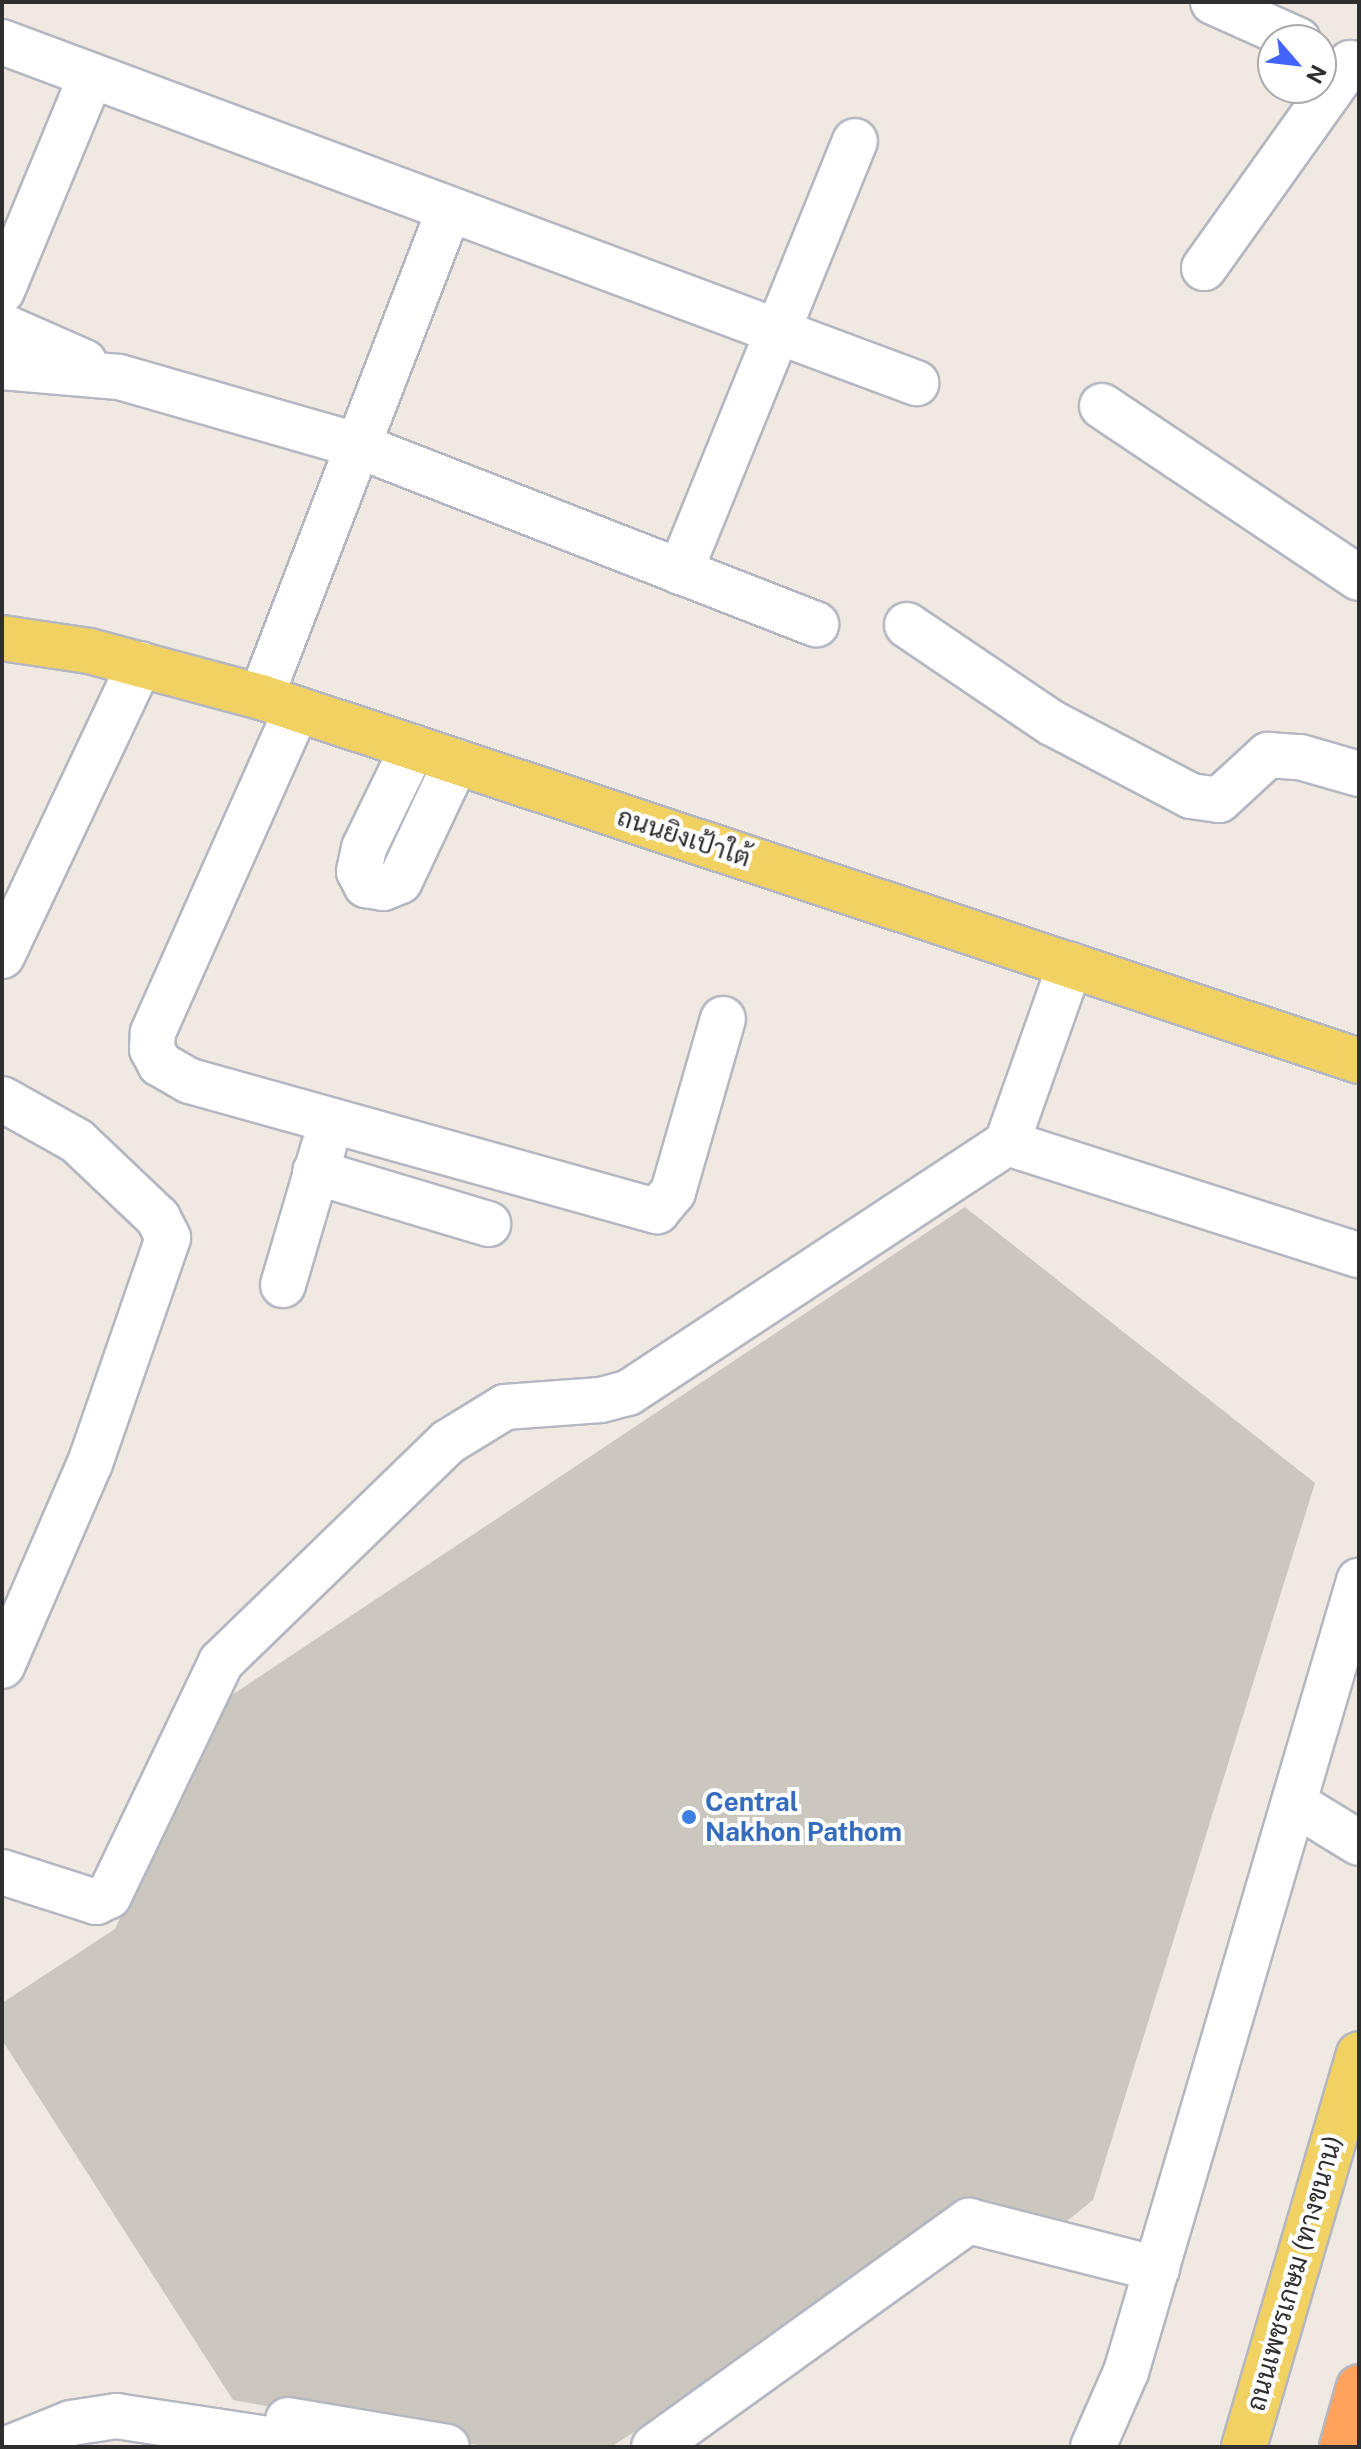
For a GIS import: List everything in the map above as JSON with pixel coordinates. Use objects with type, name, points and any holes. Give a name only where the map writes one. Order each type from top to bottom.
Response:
[{"type":"highway","points":[[1342,2447],[1359,2387]]},
{"type":"main road","name":"ถนนยิงเป้าใต้","points":[[2,638],[140,664],[279,703],[1359,1061]]},
{"type":"main road","name":"ถนนเพชรเกษม (ทางขนาน)","points":[[1244,2447],[1359,2054]]},
{"type":"street","points":[[1213,2],[1262,24]]},
{"type":"street","points":[[2,42],[916,383]]},
{"type":"street","points":[[1204,268],[1343,60]]},
{"type":"street","points":[[2,291],[91,76]]},
{"type":"street","points":[[680,572],[855,141]]},
{"type":"street","points":[[449,210],[356,445],[279,703],[153,1033],[152,1049],[160,1064],[190,1081],[657,1211],[673,1192],[723,1019]]},
{"type":"street","points":[[2,326],[119,377],[356,445],[816,624]]},
{"type":"street","points":[[2,367],[119,377]]},
{"type":"street","points":[[1102,406],[1359,578]]},
{"type":"street","points":[[907,625],[1052,723],[1191,796],[1219,800],[1268,755],[1300,757],[1359,774]]},
{"type":"street","points":[[2,956],[140,664]]},
{"type":"street","points":[[413,747],[364,848],[359,871],[366,885],[383,888],[400,881],[456,762]]},
{"type":"street","points":[[2,1872],[96,1902],[109,1896],[221,1662],[448,1442],[505,1407],[601,1400],[628,1393],[1007,1143],[1070,965]]},
{"type":"street","points":[[2,1099],[77,1141],[158,1218],[168,1238],[90,1463],[2,1666]]},
{"type":"street","points":[[283,1285],[333,1121]]},
{"type":"street","points":[[1007,1143],[1359,1255]]},
{"type":"street","points":[[315,1172],[488,1224]]},
{"type":"street","points":[[1093,2447],[1126,2372],[1359,1581]]},
{"type":"street","points":[[1294,1803],[1359,1843]]},
{"type":"street","points":[[654,2447],[969,2221],[1157,2269]]},
{"type":"street","points":[[12,2447],[71,2423],[116,2416],[447,2447]]},
{"type":"building","name":"Central Nakhon Pathom","points":[[965,1207],[1315,1483],[1093,2200],[1032,2249],[947,2226],[611,2447],[489,2447],[233,2400],[2,2040],[2,2003],[115,1929],[217,1705]]},
{"type":"place","name":"Central Nakhon Pathom","points":[[689,1817]]}]
